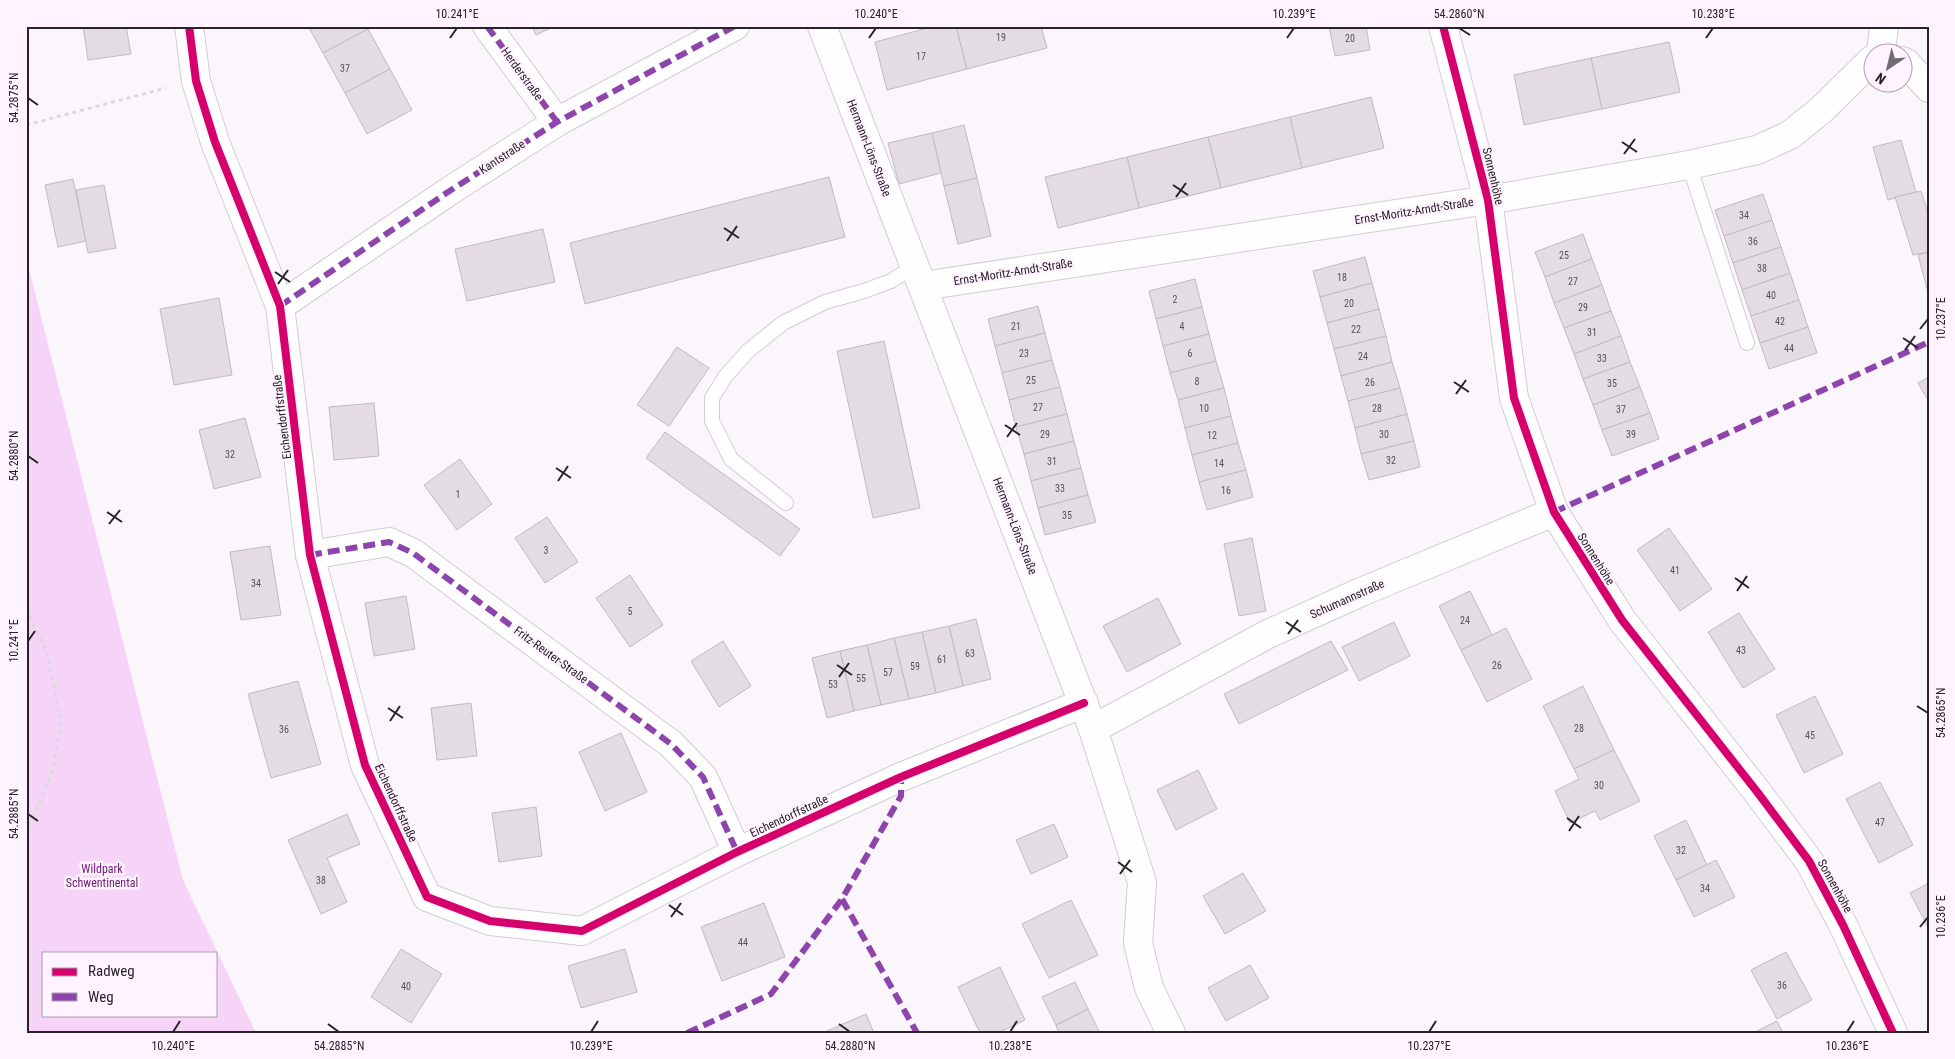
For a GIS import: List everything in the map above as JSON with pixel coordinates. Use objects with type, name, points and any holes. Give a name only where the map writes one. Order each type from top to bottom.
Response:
[{"type":"street","name":"Eichendorffstraße","points":[[189,26],[196,81],[215,142],[280,306],[310,555],[365,765],[427,897],[490,921],[582,931],[736,852],[901,777],[1084,703]]},
{"type":"street","name":"Herderstraße","points":[[487,26],[557,122]]},
{"type":"street","name":"Kantstraße","points":[[280,306],[448,192],[557,122],[735,26]]},
{"type":"street","name":"Hermann-Löns-Straße","points":[[822,26],[1094,729],[1142,882],[1138,943],[1149,988],[1171,1033]]},
{"type":"street","name":"Sonnenhöhe","points":[[1443,26],[1488,200],[1514,398],[1554,512],[1622,620],[1809,861],[1843,924],[1893,1033]]},
{"type":"street","points":[[1882,42],[1884,26]]},
{"type":"street","name":"Ernst-Moritz-Arndt-Straße","points":[[919,276],[1488,200],[1690,165],[1757,150],[1790,135],[1821,110],[1862,70]]},
{"type":"street","points":[[1912,70],[1929,88]]},
{"type":"street","name":"Schumannstraße","points":[[1094,729],[1268,634],[1361,592],[1554,512]]},
{"type":"street","name":"Fritz-Reuter-Straße","points":[[310,555],[389,542],[413,553],[671,744],[703,777],[736,852]]},
{"type":"lane","points":[[1690,165],[1746,343]]},
{"type":"lane","points":[[786,503],[731,460],[712,421],[712,398],[725,378],[748,351],[783,323],[826,302],[891,281],[919,276]]},
{"type":"path","points":[[26,124],[196,81]]},
{"type":"path","points":[[26,609],[47,653],[61,722],[53,768],[37,808],[26,827]]},
{"type":"green space","name":"Wildpark Schwentinental","points":[[26,257],[183,880],[217,952],[42,952],[42,1016],[218,1016],[218,953],[256,1033],[26,1033]]},
{"type":"building","points":[[83,26],[126,26],[131,54],[88,60]]},
{"type":"building","points":[[308,26],[366,26],[368,29],[323,53]]},
{"type":"building","points":[[532,26],[555,26],[536,35]]},
{"type":"building","points":[[935,26],[956,26],[967,69],[887,90],[875,42]]},
{"type":"building","points":[[956,26],[1041,26],[1047,48],[967,69]]},
{"type":"building","points":[[1329,26],[1366,26],[1370,50],[1335,56]]},
{"type":"building","points":[[368,29],[390,69],[345,93],[323,53]]},
{"type":"building","points":[[1669,42],[1680,92],[1602,109],[1591,58]]},
{"type":"building","points":[[1591,58],[1602,109],[1524,125],[1514,75]]},
{"type":"building","points":[[390,69],[412,110],[367,134],[345,93]]},
{"type":"building","points":[[1371,97],[1384,148],[1302,168],[1290,117]]},
{"type":"building","points":[[1290,117],[1302,168],[1221,188],[1208,137]]},
{"type":"building","points":[[964,125],[977,178],[944,186],[932,133]]},
{"type":"building","points":[[932,133],[941,173],[899,184],[888,143]]},
{"type":"building","points":[[1208,137],[1221,188],[1139,208],[1127,157]]},
{"type":"building","points":[[1901,140],[1916,192],[1888,200],[1873,147]]},
{"type":"building","points":[[1127,157],[1139,208],[1058,228],[1045,177]]},
{"type":"building","points":[[829,177],[845,237],[585,304],[570,243]]},
{"type":"building","points":[[977,178],[991,236],[958,244],[944,186]]},
{"type":"building","points":[[73,179],[86,241],[58,247],[45,185]]},
{"type":"building","points":[[104,185],[116,248],[88,253],[76,190]]},
{"type":"building","points":[[1921,191],[1929,216],[1929,252],[1913,255],[1895,197]]},
{"type":"building","points":[[1763,194],[1772,220],[1724,236],[1715,210]]},
{"type":"building","points":[[1772,220],[1781,247],[1733,263],[1724,236]]},
{"type":"building","points":[[543,229],[555,282],[467,301],[455,249]]},
{"type":"building","points":[[1583,234],[1592,259],[1545,277],[1535,252]]},
{"type":"building","points":[[1781,247],[1790,273],[1742,290],[1733,263]]},
{"type":"building","points":[[1929,252],[1929,296],[1918,255]]},
{"type":"building","points":[[1365,257],[1372,283],[1320,297],[1313,271]]},
{"type":"building","points":[[1592,259],[1602,285],[1554,303],[1545,277]]},
{"type":"building","points":[[1790,273],[1799,300],[1751,316],[1742,290]]},
{"type":"building","points":[[1195,279],[1202,307],[1156,319],[1149,291]]},
{"type":"building","points":[[1372,283],[1379,309],[1327,323],[1320,297]]},
{"type":"building","points":[[1602,285],[1611,311],[1564,328],[1554,303]]},
{"type":"building","points":[[219,298],[232,375],[174,385],[160,309]]},
{"type":"building","points":[[1799,300],[1808,327],[1760,343],[1751,316]]},
{"type":"building","points":[[1038,306],[1045,333],[995,346],[988,319]]},
{"type":"building","points":[[1202,307],[1209,334],[1163,346],[1156,319]]},
{"type":"building","points":[[1379,309],[1386,336],[1334,349],[1327,323]]},
{"type":"building","points":[[1611,311],[1621,336],[1574,354],[1564,328]]},
{"type":"building","points":[[1808,327],[1817,353],[1769,369],[1760,343]]},
{"type":"building","points":[[1045,333],[1052,360],[1002,373],[995,346]]},
{"type":"building","points":[[1209,334],[1216,361],[1170,373],[1163,346]]},
{"type":"building","points":[[1386,336],[1392,362],[1341,376],[1334,349]]},
{"type":"building","points":[[1621,336],[1630,362],[1583,379],[1574,354]]},
{"type":"building","points":[[884,341],[920,508],[873,518],[837,351]]},
{"type":"building","points":[[677,347],[709,368],[669,426],[637,405]]},
{"type":"building","points":[[1052,360],[1060,387],[1009,400],[1002,373]]},
{"type":"building","points":[[1216,361],[1224,388],[1178,400],[1170,373]]},
{"type":"building","points":[[1392,362],[1400,388],[1348,401],[1341,376]]},
{"type":"building","points":[[1630,362],[1640,387],[1593,405],[1583,379]]},
{"type":"building","points":[[1929,377],[1929,402],[1918,383]]},
{"type":"building","points":[[1060,387],[1067,414],[1016,427],[1009,400]]},
{"type":"building","points":[[1640,387],[1650,413],[1602,430],[1593,405]]},
{"type":"building","points":[[1224,388],[1231,416],[1185,428],[1178,400]]},
{"type":"building","points":[[1400,388],[1407,414],[1355,428],[1348,401]]},
{"type":"building","points":[[374,403],[379,456],[334,460],[329,407]]},
{"type":"building","points":[[1650,413],[1659,439],[1612,456],[1602,430]]},
{"type":"building","points":[[1067,414],[1074,441],[1024,454],[1016,427]]},
{"type":"building","points":[[1407,414],[1414,441],[1361,454],[1355,428]]},
{"type":"building","points":[[1231,416],[1238,443],[1192,455],[1185,428]]},
{"type":"building","points":[[245,418],[261,477],[214,489],[199,430]]},
{"type":"building","points":[[665,432],[800,529],[780,556],[646,458]]},
{"type":"building","points":[[1074,441],[1081,468],[1031,481],[1024,454]]},
{"type":"building","points":[[1414,441],[1420,467],[1369,480],[1361,454]]},
{"type":"building","points":[[1238,443],[1246,470],[1199,482],[1192,455]]},
{"type":"building","points":[[460,459],[492,504],[457,530],[424,485]]},
{"type":"building","points":[[1081,468],[1088,495],[1038,508],[1031,481]]},
{"type":"building","points":[[1246,470],[1253,497],[1207,510],[1199,482]]},
{"type":"building","points":[[1088,495],[1096,522],[1045,535],[1038,508]]},
{"type":"building","points":[[547,517],[578,562],[545,583],[515,538]]},
{"type":"building","points":[[1669,528],[1712,589],[1680,611],[1637,550]]},
{"type":"building","points":[[1252,538],[1266,611],[1239,616],[1224,544]]},
{"type":"building","points":[[270,546],[281,615],[241,620],[230,552]]},
{"type":"building","points":[[630,575],[663,625],[630,647],[596,598]]},
{"type":"building","points":[[1470,591],[1492,635],[1461,650],[1439,606]]},
{"type":"building","points":[[406,596],[415,649],[374,656],[365,603]]},
{"type":"building","points":[[1158,598],[1181,644],[1127,672],[1103,626]]},
{"type":"building","points":[[1739,613],[1775,669],[1743,688],[1708,632]]},
{"type":"building","points":[[976,619],[991,679],[963,686],[949,626]]},
{"type":"building","points":[[1394,622],[1410,656],[1359,681],[1342,647]]},
{"type":"building","points":[[949,626],[963,686],[936,693],[922,632]]},
{"type":"building","points":[[1506,628],[1532,679],[1487,702],[1461,650]]},
{"type":"building","points":[[922,632],[936,693],[909,699],[894,638]]},
{"type":"building","points":[[894,638],[909,699],[881,705],[867,645]]},
{"type":"building","points":[[723,641],[751,686],[719,707],[691,661]]},
{"type":"building","points":[[1331,641],[1348,670],[1239,724],[1224,694]]},
{"type":"building","points":[[867,645],[881,705],[854,711],[840,651]]},
{"type":"building","points":[[840,651],[854,711],[827,718],[812,658]]},
{"type":"building","points":[[298,681],[321,764],[271,778],[248,694]]},
{"type":"building","points":[[1583,686],[1614,750],[1574,769],[1543,706]]},
{"type":"building","points":[[1815,696],[1843,754],[1804,773],[1776,715]]},
{"type":"building","points":[[471,703],[477,756],[437,760],[431,708]]},
{"type":"building","points":[[621,733],[647,792],[605,811],[579,752]]},
{"type":"building","points":[[1614,750],[1640,801],[1600,820],[1595,811],[1570,823],[1555,791],[1579,779],[1574,769]]},
{"type":"building","points":[[1198,770],[1217,809],[1176,830],[1157,790]]},
{"type":"building","points":[[1880,782],[1913,845],[1879,863],[1846,799]]},
{"type":"building","points":[[536,807],[542,856],[499,862],[492,813]]},
{"type":"building","points":[[347,814],[360,844],[327,858],[347,902],[321,914],[288,840]]},
{"type":"building","points":[[1686,820],[1707,865],[1676,880],[1654,836]]},
{"type":"building","points":[[1054,824],[1068,857],[1031,874],[1016,840]]},
{"type":"building","points":[[1716,860],[1735,897],[1694,917],[1676,880]]},
{"type":"building","points":[[1243,873],[1266,911],[1225,934],[1203,896]]},
{"type":"building","points":[[1929,883],[1929,929],[1910,893]]},
{"type":"building","points":[[1071,900],[1098,955],[1049,978],[1022,924]]},
{"type":"building","points":[[764,903],[785,957],[722,981],[701,927]]},
{"type":"building","points":[[401,949],[442,974],[411,1023],[371,997]]},
{"type":"building","points":[[625,949],[637,992],[581,1008],[568,966]]},
{"type":"building","points":[[1786,952],[1812,1000],[1777,1019],[1751,970]]},
{"type":"building","points":[[1250,965],[1269,998],[1226,1021],[1208,988]]},
{"type":"building","points":[[1000,967],[1025,1020],[998,1033],[980,1033],[958,987]]},
{"type":"building","points":[[1075,982],[1088,1009],[1056,1025],[1042,997]]},
{"type":"building","points":[[1088,1009],[1100,1033],[1059,1033],[1056,1025]]},
{"type":"building","points":[[866,1014],[874,1033],[828,1033],[827,1031]]},
{"type":"building","points":[[1777,1021],[1783,1033],[1753,1033]]},
{"type":"marked path","points":[[487,26],[557,122]]},
{"type":"marked path","points":[[280,306],[448,192],[557,122],[735,26]]},
{"type":"marked path","points":[[1554,512],[1929,342]]},
{"type":"marked path","points":[[310,555],[389,542],[413,553],[671,744],[703,777],[737,852]]},
{"type":"marked path","points":[[687,1033],[771,994],[842,899],[901,796],[901,777],[898,778]]},
{"type":"marked path","points":[[842,899],[917,1033]]},
{"type":"cycle path","points":[[189,26],[196,81],[215,142],[280,306],[310,555],[365,765],[427,897],[490,921],[582,931],[737,852],[901,777],[1084,703]]},
{"type":"cycle path","points":[[1443,26],[1488,200],[1514,398],[1554,512],[1622,620],[1809,861],[1843,925],[1893,1033]]}]
